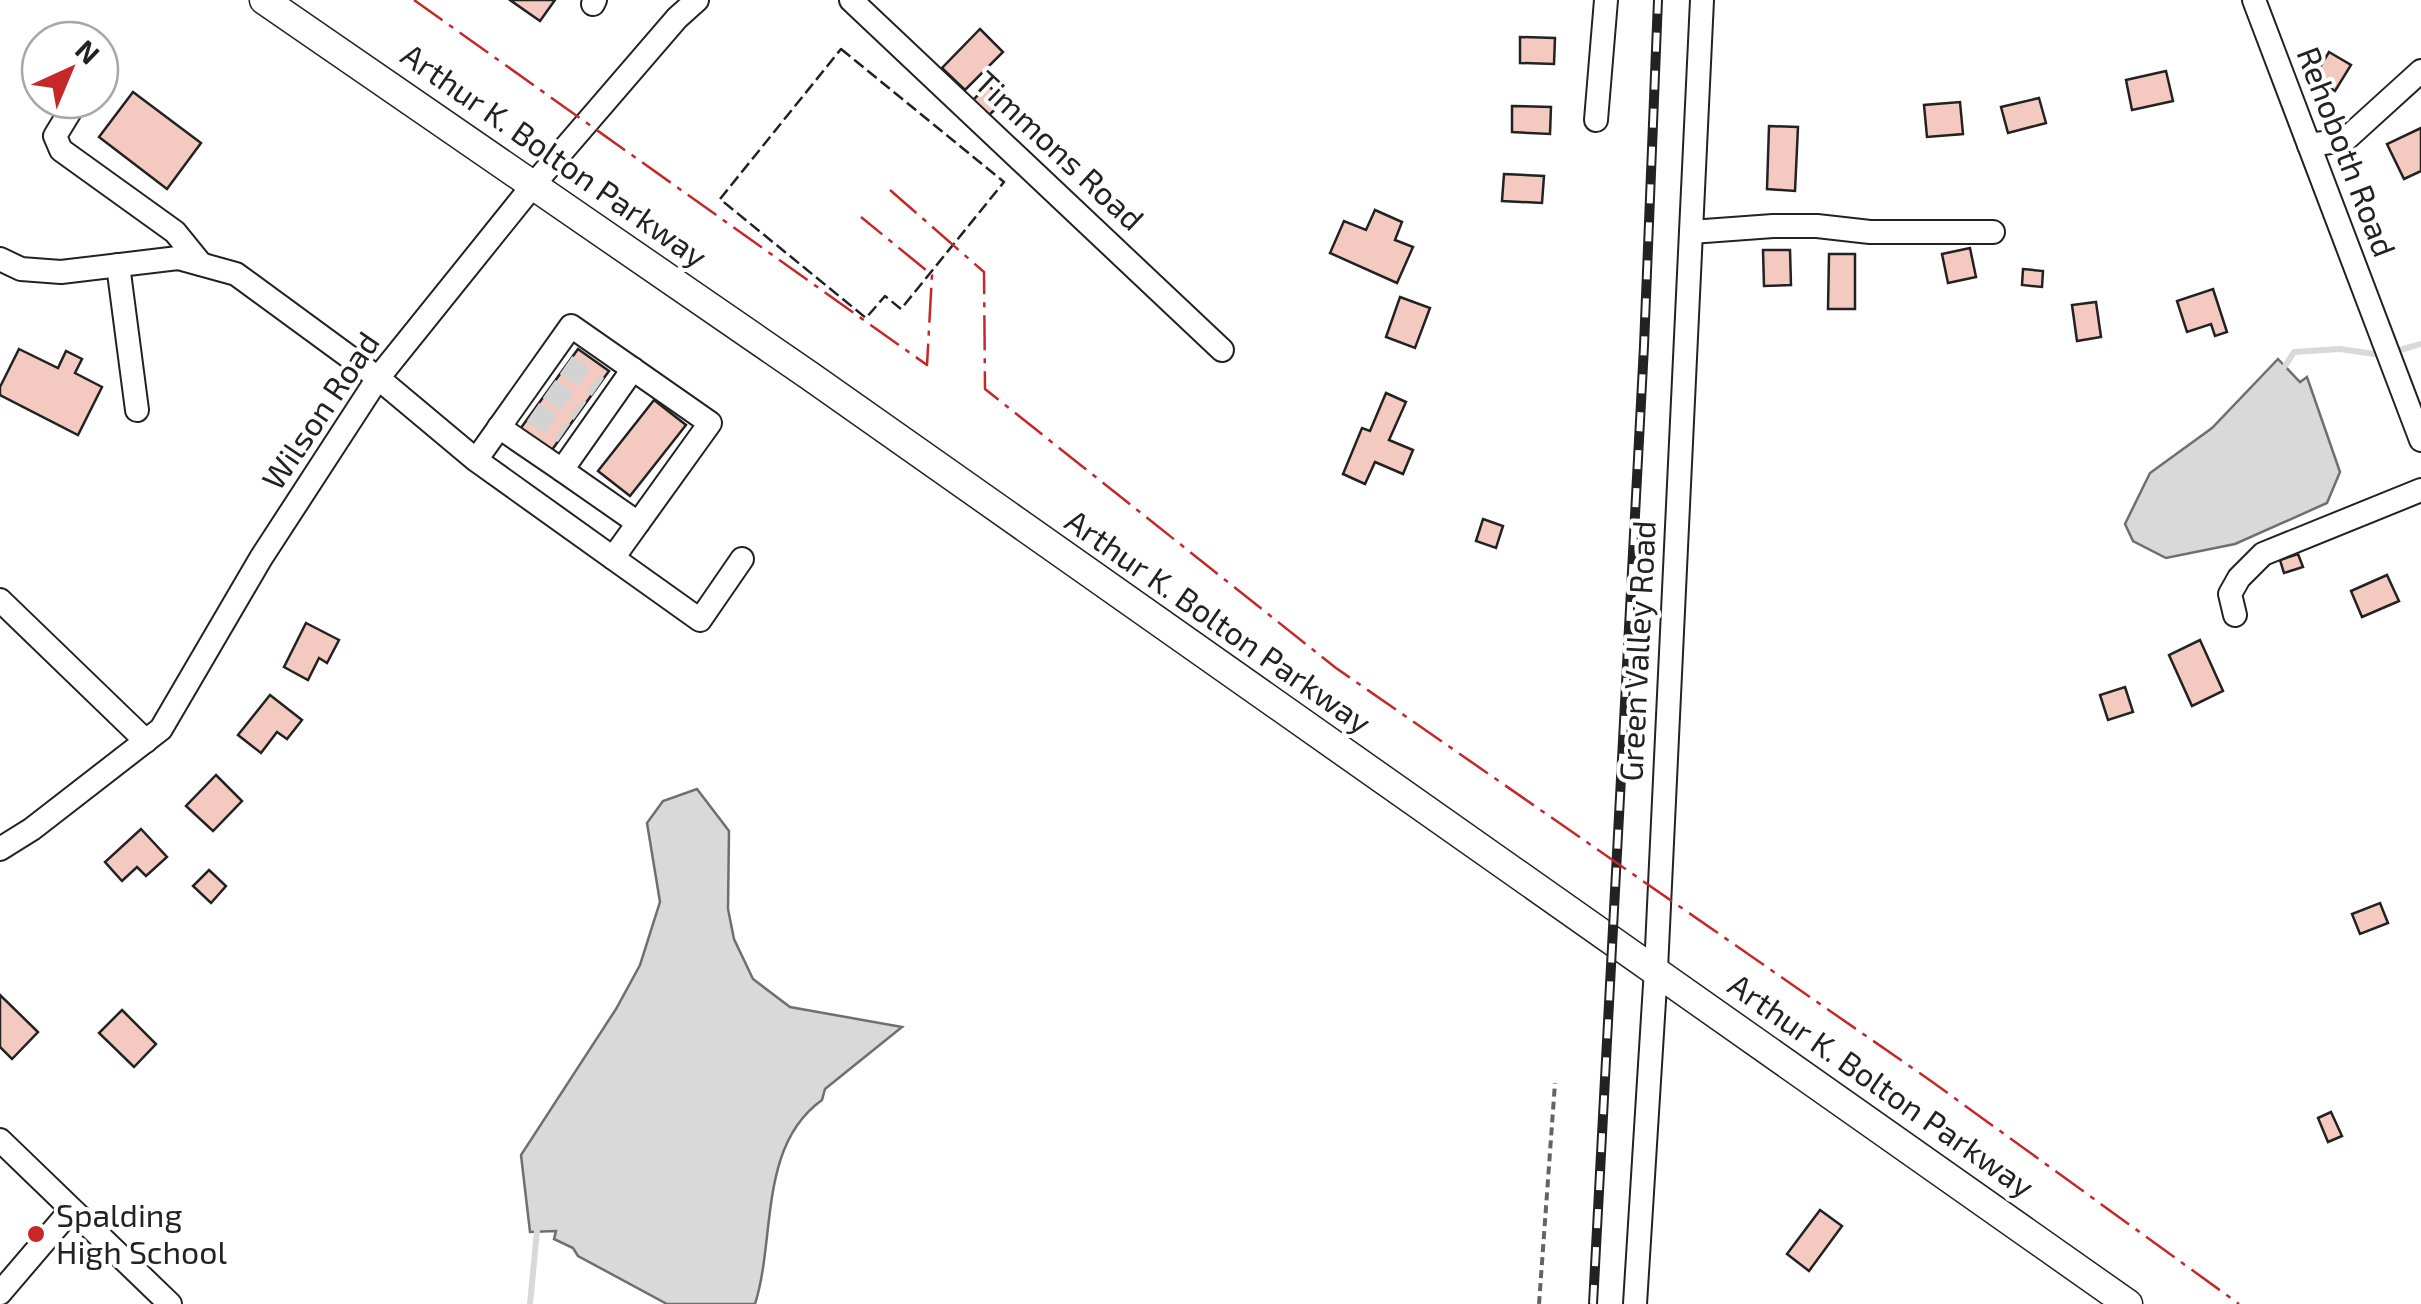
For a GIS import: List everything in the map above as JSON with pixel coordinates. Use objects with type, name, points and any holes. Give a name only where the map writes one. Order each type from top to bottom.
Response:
[{"type":"main road","name":"Arthur K. Bolton Parkway","points":[[264,0],[534,184],[2128,1304]]},
{"type":"street","name":"Wilson Road","points":[[0,849],[32,829],[161,729],[261,558],[378,378],[534,184],[697,0]]},
{"type":"street","name":"Timmons Road","points":[[851,0],[1222,350]]},
{"type":"street","points":[[1596,120],[1606,0]]},
{"type":"street","name":"Green Valley Road","points":[[1634,1304],[1656,969],[1702,0]]},
{"type":"street","name":"Rehoboth Road","points":[[2254,0],[2421,440]]},
{"type":"street","points":[[2309,145],[2346,140],[2421,71]]},
{"type":"street","points":[[65,120],[55,136],[61,150],[175,232],[200,264]]},
{"type":"street","points":[[1691,232],[1772,226],[1870,232],[1993,232]]},
{"type":"street","points":[[0,259],[22,270],[61,272],[178,258],[236,274],[378,378],[476,460],[700,620],[742,559]]},
{"type":"street","points":[[118,265],[137,410]]},
{"type":"street","points":[[476,460],[499,427],[525,406],[542,383],[558,360],[570,326],[710,423],[614,558]]},
{"type":"street","points":[[562,470],[572,438],[605,392],[633,369]]},
{"type":"street","points":[[499,427],[638,524]]},
{"type":"street","points":[[2235,615],[2230,594],[2239,578],[2263,554],[2421,490]]},
{"type":"street","points":[[0,600],[146,741]]},
{"type":"street","points":[[0,1140],[170,1304]]},
{"type":"street","points":[[0,1293],[71,1210]]},
{"type":"path","points":[[1539,1304],[1555,1083]]},
{"type":"shaded area","points":[[2278,359],[2300,382],[2307,377],[2340,472],[2327,503],[2235,544],[2166,558],[2133,541],[2125,524],[2150,473],[2212,428]]},
{"type":"shaded area","points":[[697,789],[729,831],[728,909],[734,939],[753,979],[790,1007],[902,1027],[825,1089],[822,1100],[802,1119],[787,1142],[772,1194],[755,1304],[667,1304],[578,1256],[573,1248],[554,1239],[556,1231],[530,1232],[521,1155],[616,1009],[640,965],[660,902],[647,823],[663,801]]},
{"type":"building","points":[[510,0],[555,0],[540,21]]},
{"type":"building","points":[[980,29],[1003,52],[965,90],[942,68]]},
{"type":"building","points":[[1520,37],[1555,38],[1554,64],[1520,63]]},
{"type":"building","points":[[2329,52],[2351,65],[2335,91],[2314,77]]},
{"type":"building","points":[[2166,71],[2173,101],[2132,110],[2126,80]]},
{"type":"building","points":[[988,85],[1004,101],[987,117],[972,101]]},
{"type":"building","points":[[133,92],[201,143],[167,189],[99,137],[112,120],[120,120],[120,109]]},
{"type":"building","points":[[2039,98],[2046,123],[2008,133],[2001,107]]},
{"type":"building","points":[[1960,102],[1963,134],[1927,137],[1924,105]]},
{"type":"building","points":[[1512,106],[1551,107],[1550,134],[1512,132]]},
{"type":"building","points":[[1769,126],[1798,127],[1795,191],[1767,189]]},
{"type":"building","points":[[2421,128],[2421,171],[2404,179],[2387,144]]},
{"type":"building","points":[[1504,174],[1544,176],[1542,203],[1502,201]]},
{"type":"building","points":[[1375,210],[1402,222],[1395,240],[1413,247],[1397,283],[1330,253],[1344,221],[1366,230]]},
{"type":"building","points":[[1970,248],[1976,277],[1948,283],[1942,254]]},
{"type":"building","points":[[1763,250],[1790,250],[1791,285],[1764,286]]},
{"type":"building","points":[[1829,254],[1855,254],[1855,309],[1828,309]]},
{"type":"building","points":[[2023,269],[2043,271],[2042,287],[2022,285]]},
{"type":"building","points":[[2213,289],[2227,332],[2215,336],[2211,324],[2187,332],[2177,301]]},
{"type":"building","points":[[1400,297],[1430,308],[1415,348],[1386,337]]},
{"type":"building","points":[[2096,302],[2101,337],[2077,341],[2072,305]]},
{"type":"building","points":[[19,349],[58,368],[66,351],[82,359],[75,373],[102,387],[78,435],[0,395],[0,387]]},
{"type":"building","points":[[578,349],[609,371],[549,454],[518,432]]},
{"type":"building","points":[[1386,393],[1406,402],[1389,440],[1413,450],[1403,474],[1375,462],[1365,484],[1343,474],[1362,428],[1370,431]]},
{"type":"building","points":[[654,400],[686,425],[630,496],[598,471]]},
{"type":"building","points":[[1483,519],[1503,526],[1496,548],[1476,541]]},
{"type":"building","points":[[2298,554],[2303,567],[2284,573],[2280,560]]},
{"type":"building","points":[[2387,575],[2399,601],[2362,617],[2351,591]]},
{"type":"building","points":[[306,623],[339,640],[327,663],[319,658],[308,680],[284,667]]},
{"type":"building","points":[[2200,640],[2223,691],[2192,706],[2169,655]]},
{"type":"building","points":[[2125,687],[2133,712],[2108,720],[2100,695]]},
{"type":"building","points":[[270,695],[302,720],[287,739],[277,732],[261,753],[238,735]]},
{"type":"building","points":[[216,775],[242,801],[213,831],[186,806]]},
{"type":"building","points":[[141,829],[167,857],[146,876],[137,867],[122,881],[105,862]]},
{"type":"building","points":[[209,870],[226,886],[211,903],[193,886]]},
{"type":"building","points":[[2380,903],[2388,923],[2360,934],[2352,914]]},
{"type":"building","points":[[0,995],[38,1032],[12,1059],[0,1047]]},
{"type":"building","points":[[122,1010],[156,1044],[134,1067],[99,1033]]},
{"type":"building","points":[[2331,1112],[2342,1136],[2328,1142],[2318,1118]]},
{"type":"building","points":[[1820,1210],[1842,1226],[1809,1271],[1787,1254]]},
{"type":"waterway","points":[[2393,352],[2421,344]]},
{"type":"waterway","points":[[2285,366],[2294,352],[2340,349],[2381,355]]},
{"type":"waterway","points":[[530,1304],[537,1231]]},
{"type":"tunnel","points":[[566,365],[598,387]]},
{"type":"tunnel","points":[[549,389],[580,411]]},
{"type":"tunnel","points":[[533,412],[564,433]]},
{"type":"railway","points":[[1593,1304],[1644,346],[1658,0]]},
{"type":"fence","points":[[841,49],[1004,182],[901,309],[885,296],[866,318],[720,199],[841,49]]},
{"type":"power","points":[[414,0],[927,365],[932,275],[861,217]]},
{"type":"power","points":[[890,190],[984,272],[985,389],[1336,668],[1931,1081],[2239,1304]]},
{"type":"place","name":"Spalding High School","points":[[36,1234]]}]
